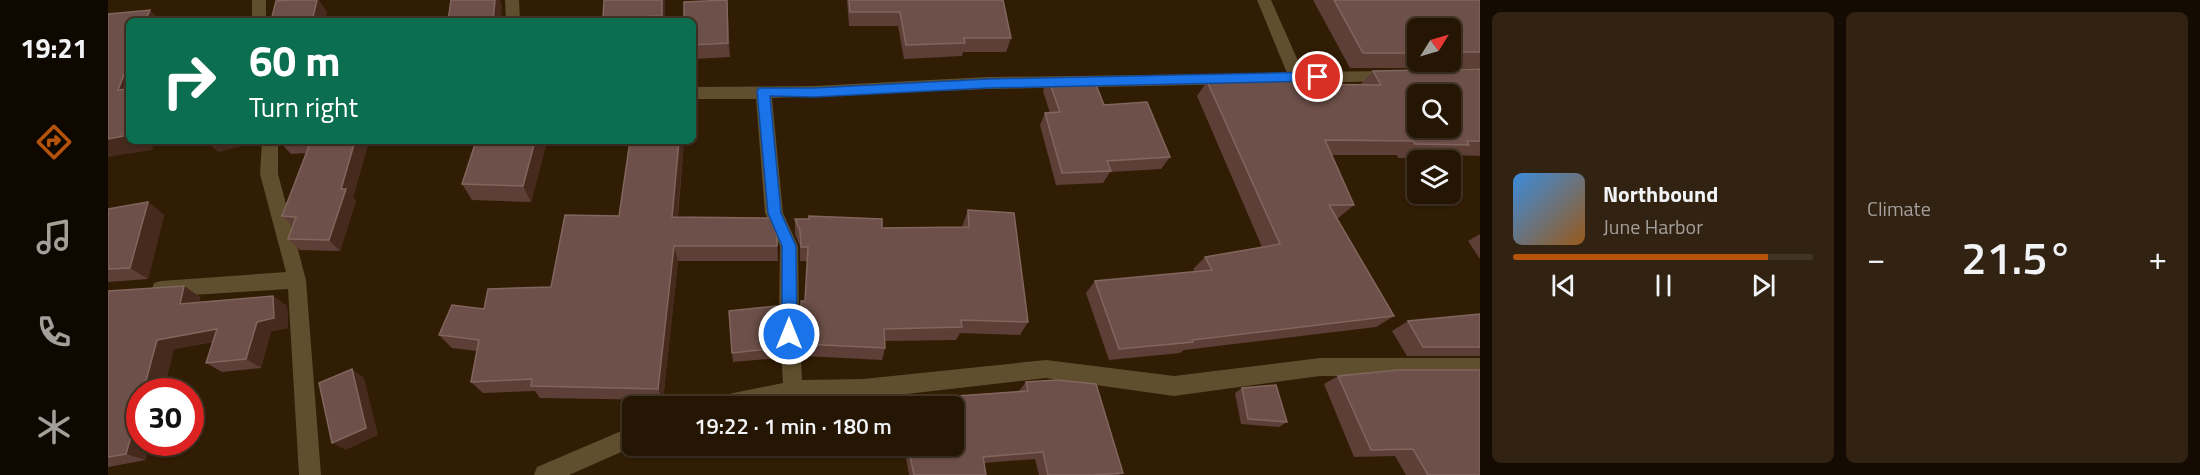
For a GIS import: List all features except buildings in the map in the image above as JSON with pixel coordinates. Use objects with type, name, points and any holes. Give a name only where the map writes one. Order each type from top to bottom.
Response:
[{"type":"street","points":[[259,0],[259,18]]},
{"type":"street","points":[[512,0],[513,18]]},
{"type":"street","points":[[1264,0],[1297,77]]},
{"type":"street","points":[[696,93],[814,92],[988,83],[1402,77]]},
{"type":"street","points":[[763,91],[774,213],[789,246],[789,317],[793,390]]},
{"type":"street","points":[[270,144],[269,174],[297,280],[310,475]]},
{"type":"street","points":[[144,290],[297,280]]},
{"type":"street","points":[[765,396],[793,390],[863,388],[1046,369],[1174,386],[1320,367],[1480,367]]},
{"type":"street","points":[[545,475],[622,441]]},
{"type":"route","points":[[789,334],[789,246],[774,213],[763,91],[814,92],[988,83],[1318,77]]}]
